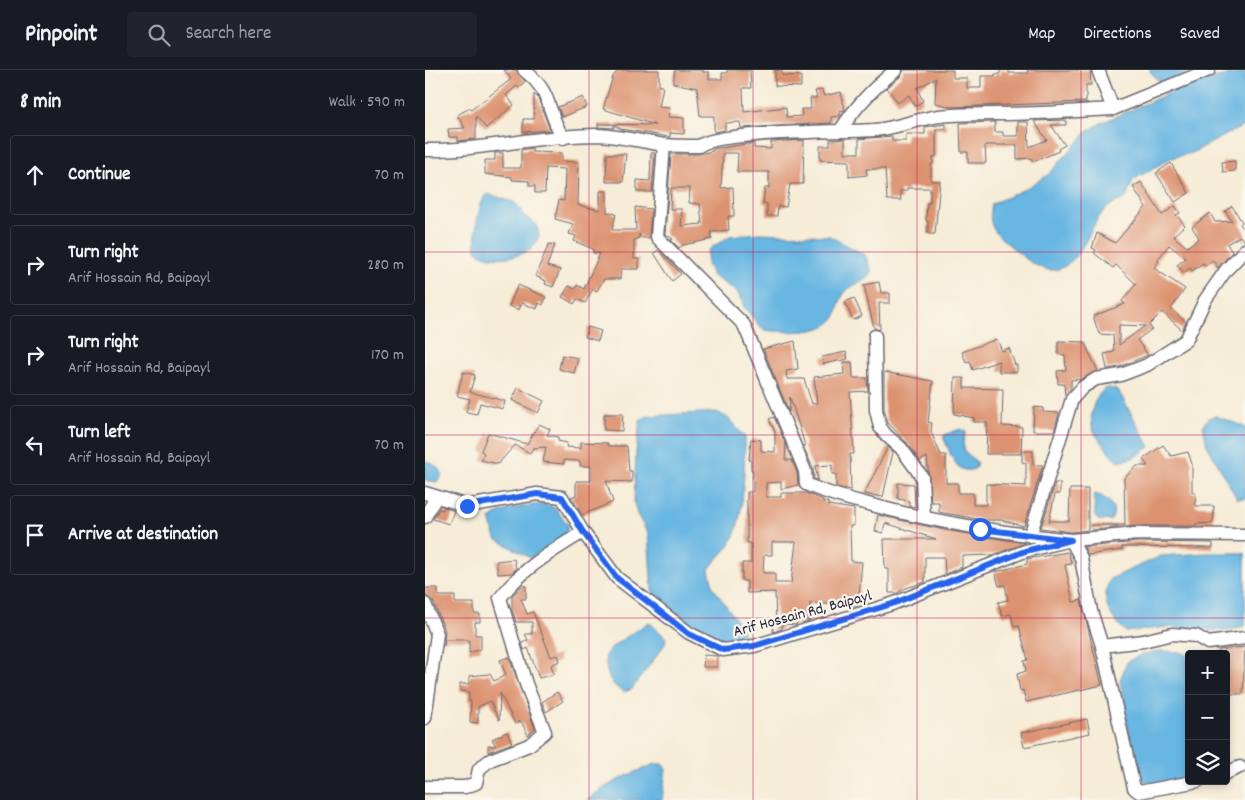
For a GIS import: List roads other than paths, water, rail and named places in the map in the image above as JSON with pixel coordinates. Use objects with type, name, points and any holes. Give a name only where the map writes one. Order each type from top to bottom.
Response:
[{"type":"street","points":[[523,70],[541,84],[548,96],[555,125],[563,138]]},
{"type":"street","points":[[840,131],[857,107],[879,84],[896,70]]},
{"type":"street","points":[[1098,70],[1113,109]]},
{"type":"street","points":[[425,150],[443,150],[597,135],[665,145],[699,146],[705,141],[722,139],[879,130],[936,116],[975,112],[999,114],[1113,109],[1209,70]]},
{"type":"street","points":[[665,145],[657,237],[744,325],[805,471],[806,484],[822,491],[924,517],[1030,536],[1071,540],[1081,558],[1091,611],[1102,646],[1134,788],[1139,792],[1185,784]]},
{"type":"street","points":[[1030,536],[1072,399],[1083,387],[1096,379],[1121,375],[1147,365],[1186,340],[1205,300],[1226,270],[1245,250]]},
{"type":"street","points":[[875,336],[876,410],[881,427],[886,435],[901,448],[922,477],[924,517]]},
{"type":"street","name":"Arif Hossain Rd, Baipayl","points":[[431,495],[467,506],[537,494],[562,497],[583,532],[617,578],[689,634],[723,650],[754,646],[892,604],[1025,551],[1071,540],[1139,534],[1245,535]]},
{"type":"street","points":[[425,518],[431,495]]},
{"type":"street","points":[[425,787],[465,787],[476,783],[479,769],[490,760],[529,745],[545,732],[526,684],[500,598],[515,579],[538,560],[583,532]]},
{"type":"street","points":[[425,604],[437,634],[425,718]]},
{"type":"street","points":[[1102,646],[1143,641],[1173,634],[1196,636],[1208,643],[1245,638]]},
{"type":"street","points":[[1230,770],[1240,766]]},
{"type":"water","points":[[1149,70],[1193,70],[1162,85]]},
{"type":"water","points":[[1245,72],[1245,125],[1192,153],[1171,158],[1133,180],[1126,198],[1104,210],[1077,254],[1068,264],[1059,269],[1050,270],[1040,267],[1030,262],[994,230],[990,216],[992,204],[1025,189],[1049,174],[1088,131],[1101,123],[1197,81]]},
{"type":"water","points":[[487,194],[514,202],[521,209],[523,215],[537,225],[539,237],[530,250],[503,258],[487,256],[476,250],[476,229],[479,212]]},
{"type":"water","points":[[759,233],[829,236],[865,255],[872,272],[865,280],[846,291],[841,298],[835,317],[827,325],[800,331],[763,330],[744,307],[738,293],[712,275],[707,264],[708,251],[730,236]]},
{"type":"water","points":[[1107,388],[1116,389],[1119,392],[1150,447],[1133,458],[1117,461],[1093,428],[1092,415],[1095,402],[1102,391]]},
{"type":"water","points":[[717,412],[728,418],[745,437],[742,502],[737,528],[728,546],[709,569],[713,587],[742,628],[743,634],[739,639],[730,640],[713,637],[660,603],[652,591],[648,534],[637,514],[634,502],[636,453],[640,420],[648,416]]},
{"type":"water","points":[[1216,416],[1245,427],[1245,498],[1237,499],[1207,445],[1203,426],[1208,418]]},
{"type":"water","points":[[960,429],[966,432],[963,442],[965,453],[977,462],[976,468],[964,470],[959,467],[955,463],[944,439],[944,435]]},
{"type":"water","points":[[425,461],[433,464],[441,472],[440,479],[436,482],[425,480]]},
{"type":"water","points":[[1094,494],[1103,497],[1110,503],[1113,511],[1111,520],[1100,521],[1095,517]]},
{"type":"water","points":[[545,504],[555,508],[568,525],[565,538],[530,558],[496,539],[490,519],[495,515],[524,506]]},
{"type":"water","points":[[1245,553],[1245,626],[1229,631],[1167,627],[1126,632],[1115,620],[1106,602],[1107,587],[1110,579],[1161,556]]},
{"type":"water","points":[[649,622],[666,638],[665,644],[632,689],[624,692],[611,681],[607,671],[605,655],[613,646]]},
{"type":"water","points":[[1161,651],[1185,654],[1185,780],[1155,783],[1136,777],[1120,680],[1127,662],[1142,654]]},
{"type":"water","points":[[655,764],[662,764],[666,769],[662,800],[588,800],[611,784]]}]
